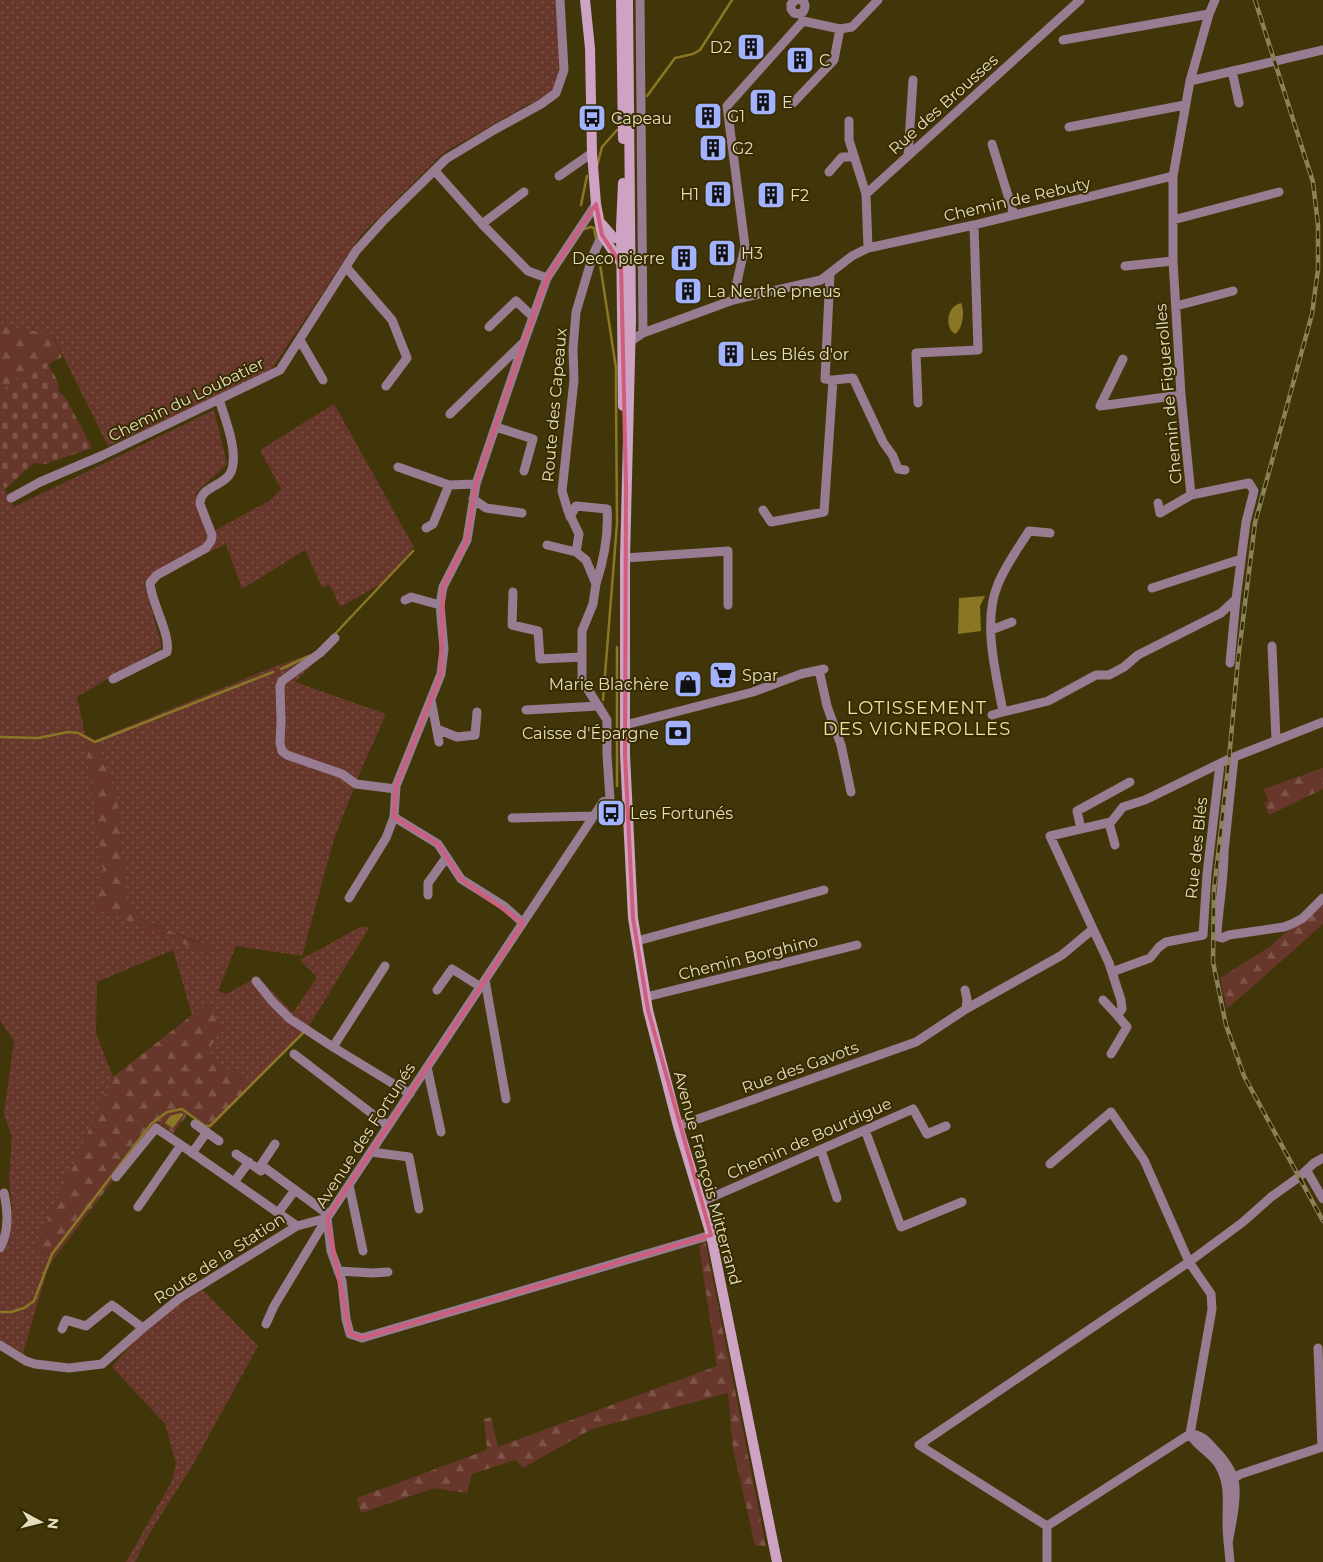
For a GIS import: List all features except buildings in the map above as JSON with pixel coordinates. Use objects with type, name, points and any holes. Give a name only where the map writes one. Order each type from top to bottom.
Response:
[{"type":"main road","points":[[585,0],[590,48],[592,153],[596,204],[603,229],[621,264]]},
{"type":"main road","points":[[621,0],[624,192],[621,240],[621,370],[626,487]]},
{"type":"main road","points":[[626,487],[631,341],[628,0]]},
{"type":"main road","points":[[603,229],[621,240],[627,248],[628,312],[631,322]]},
{"type":"main road","name":"Avenue François Mitterrand","points":[[626,487],[625,724],[627,830],[633,918],[646,997],[678,1126],[711,1235],[777,1562]]},
{"type":"street","name":"Chemin du Loubatier","points":[[11,498],[40,482],[101,456],[280,370],[356,252],[384,220],[446,159],[541,104],[556,93],[564,70],[560,0]]},
{"type":"street","points":[[640,0],[644,255],[643,333]]},
{"type":"street","points":[[796,0],[791,6],[792,11],[801,12]]},
{"type":"street","points":[[801,0],[805,5],[801,12],[803,21]]},
{"type":"street","points":[[803,21],[840,29],[852,27],[878,0]]},
{"type":"street","name":"Rue des Brousses","points":[[866,194],[1080,0]]},
{"type":"street","name":"Chemin de Figuerolles","points":[[1215,0],[1209,14],[1190,81],[1173,176],[1173,261],[1181,394],[1191,495],[1249,483],[1254,491],[1246,520],[1230,663]]},
{"type":"street","points":[[1064,40],[1209,14]]},
{"type":"street","points":[[733,300],[745,246],[727,106],[803,21]]},
{"type":"street","points":[[793,103],[834,60],[840,29]]},
{"type":"street","points":[[1190,81],[1323,50]]},
{"type":"street","points":[[1232,71],[1239,103]]},
{"type":"street","points":[[908,156],[913,80]]},
{"type":"street","points":[[1069,127],[1185,105]]},
{"type":"street","points":[[631,341],[643,333],[733,300],[821,280],[852,256],[868,248],[866,194],[849,140],[849,120]]},
{"type":"street","points":[[992,144],[1014,215]]},
{"type":"street","points":[[560,176],[592,153]]},
{"type":"street","points":[[829,172],[842,157],[854,157]]},
{"type":"street","points":[[435,171],[482,224],[528,271],[547,278]]},
{"type":"street","name":"Chemin de Rebuty","points":[[868,248],[974,225],[1173,176]]},
{"type":"street","points":[[482,224],[524,192]]},
{"type":"street","points":[[1173,220],[1279,192]]},
{"type":"street","points":[[349,898],[386,838],[394,817],[396,786],[441,674],[444,649],[440,605],[443,587],[467,540],[476,484],[524,342],[547,278],[596,204]]},
{"type":"street","points":[[918,403],[916,353],[978,350],[974,225]]},
{"type":"street","name":"Route des Capeaux","points":[[576,552],[578,534],[570,517],[562,491],[574,380],[573,348],[576,312],[603,229]]},
{"type":"street","points":[[1125,266],[1173,261]]},
{"type":"street","points":[[346,267],[392,320],[407,358],[386,386]]},
{"type":"street","points":[[830,273],[826,379],[853,378],[882,442],[893,456],[898,469],[905,470]]},
{"type":"street","points":[[1176,306],[1233,291]]},
{"type":"street","points":[[489,327],[516,301],[533,317]]},
{"type":"street","points":[[631,322],[643,333]]},
{"type":"street","points":[[300,340],[323,380]]},
{"type":"street","points":[[450,414],[524,342]]},
{"type":"street","points":[[1123,359],[1100,406],[1181,394]]},
{"type":"street","points":[[763,510],[771,522],[824,512],[833,380]]},
{"type":"street","points":[[113,679],[167,652],[166,638],[150,583],[158,575],[206,548],[212,541],[211,530],[200,500],[203,494],[229,476],[232,468],[233,447],[219,399]]},
{"type":"street","points":[[496,426],[533,438],[524,471]]},
{"type":"street","points":[[398,467],[449,486],[476,484]]},
{"type":"street","points":[[426,528],[433,524],[449,486]]},
{"type":"street","points":[[1158,504],[1160,513],[1191,495]]},
{"type":"street","points":[[473,499],[486,508],[522,513]]},
{"type":"street","points":[[570,517],[576,506],[606,509],[608,523],[604,558],[596,584],[593,604],[582,632],[582,680],[599,706]]},
{"type":"street","points":[[1003,712],[992,655],[990,613],[998,584],[1029,531],[1050,533]]},
{"type":"street","points":[[547,545],[576,552],[586,560],[596,584]]},
{"type":"street","points":[[625,558],[728,552],[728,605]]},
{"type":"street","points":[[1152,588],[1241,559]]},
{"type":"street","points":[[513,592],[512,625],[538,631],[540,659],[582,658]]},
{"type":"street","points":[[405,600],[411,597],[440,605]]},
{"type":"street","points":[[992,715],[1048,702],[1096,675],[1109,674],[1124,667],[1138,655],[1221,613],[1236,599]]},
{"type":"street","points":[[991,630],[1012,622]]},
{"type":"street","points":[[335,638],[320,653],[282,681],[280,686],[282,721],[280,743],[282,751],[287,755],[342,774],[356,784],[396,789]]},
{"type":"street","points":[[1272,646],[1276,740]]},
{"type":"street","points":[[625,724],[753,692],[802,674],[821,670],[827,706],[841,745],[851,792]]},
{"type":"street","points":[[431,700],[439,742]]},
{"type":"street","points":[[526,710],[599,706]]},
{"type":"street","name":"Avenue des Fortunés","points":[[599,706],[607,720],[610,799],[603,802],[328,1216],[331,1251],[342,1281],[346,1319],[350,1334],[362,1338],[711,1235]]},
{"type":"street","points":[[437,729],[457,737],[475,735],[477,712]]},
{"type":"street","name":"Rue des Blés","points":[[1109,823],[1113,821],[1122,807],[1144,800],[1234,757],[1323,722]]},
{"type":"street","name":"Rue des Blés","points":[[1234,757],[1226,833],[1225,866],[1222,876],[1216,932],[1220,938],[1284,927],[1303,918],[1323,898]]},
{"type":"street","name":"Rue des Blés","points":[[1112,972],[1150,958],[1166,942],[1203,935],[1207,874],[1220,764]]},
{"type":"street","points":[[1081,829],[1077,811],[1130,782]]},
{"type":"street","points":[[512,818],[594,816]]},
{"type":"street","points":[[394,817],[438,844],[461,879],[504,906],[523,923]]},
{"type":"street","points":[[1115,845],[1109,823],[1050,836],[1112,972],[1122,1005],[1117,1015]]},
{"type":"street","points":[[428,894],[428,883],[446,858]]},
{"type":"street","points":[[1207,874],[1222,876]]},
{"type":"street","points":[[637,941],[824,890]]},
{"type":"street","name":"Rue des Gavots","points":[[678,1126],[916,1042],[966,1009],[1062,955],[1093,929]]},
{"type":"street","name":"Chemin Borghino","points":[[646,997],[857,945]]},
{"type":"street","points":[[333,1046],[385,966]]},
{"type":"street","points":[[438,990],[452,969],[483,984],[506,1099]]},
{"type":"street","points":[[256,981],[290,1019],[410,1094]]},
{"type":"street","points":[[965,990],[967,999],[966,1009]]},
{"type":"street","points":[[1102,1000],[1126,1025],[1127,1029],[1110,1054]]},
{"type":"street","points":[[294,1054],[388,1126]]},
{"type":"street","points":[[427,1067],[441,1132]]},
{"type":"street","name":"Chemin de Bourdigue","points":[[701,1202],[913,1109],[927,1134],[946,1126]]},
{"type":"street","points":[[1050,1164],[1111,1112],[1144,1160],[1188,1262],[1211,1294],[1212,1309],[1190,1434]]},
{"type":"street","points":[[195,1124],[219,1141]]},
{"type":"street","points":[[116,1177],[156,1128],[296,1226]]},
{"type":"street","points":[[865,1130],[901,1227],[962,1202]]},
{"type":"street","points":[[192,1153],[207,1132]]},
{"type":"street","points":[[266,1324],[274,1306],[328,1216],[261,1165],[275,1144]]},
{"type":"street","points":[[138,1208],[181,1145]]},
{"type":"street","points":[[821,1150],[837,1198]]},
{"type":"street","points":[[371,1152],[409,1157],[419,1209]]},
{"type":"street","points":[[236,1154],[261,1171]]},
{"type":"street","points":[[1047,1526],[919,1445],[1188,1262],[1244,1222],[1271,1197],[1323,1158]]},
{"type":"street","points":[[234,1182],[249,1162]]},
{"type":"street","points":[[1307,1171],[1323,1200]]},
{"type":"street","points":[[280,1185],[303,1202]]},
{"type":"street","points":[[349,1185],[363,1251]]},
{"type":"street","points":[[0,1248],[7,1225],[7,1206],[4,1193]]},
{"type":"street","points":[[278,1213],[292,1194]]},
{"type":"street","name":"Route de la Station","points":[[0,1345],[26,1361],[35,1364],[69,1368],[102,1364],[180,1298],[296,1226],[328,1216]]},
{"type":"street","points":[[338,1271],[388,1272]]},
{"type":"street","points":[[62,1329],[66,1320],[86,1326],[112,1305],[143,1328]]},
{"type":"street","points":[[1230,1480],[1242,1474],[1322,1447],[1318,1348]]},
{"type":"street","points":[[1047,1526],[1190,1434],[1197,1434],[1212,1446],[1224,1462],[1235,1489],[1228,1543],[1230,1562]]},
{"type":"street","points":[[1047,1526],[1048,1562]]},
{"type":"highlighted area","points":[[596,204],[602,235],[621,264],[626,487],[625,755],[633,918],[648,1010],[711,1235],[362,1338],[350,1334],[327,1218],[523,923],[461,879],[438,844],[394,817],[396,786],[441,674],[443,587],[467,540],[476,484],[524,342],[547,278]]},
{"type":"green space","points":[[0,0],[557,0],[559,46],[557,82],[554,89],[548,94],[443,153],[362,234],[269,373],[108,446],[52,334],[0,325]]},
{"type":"green space","points":[[0,325],[52,334],[62,357],[48,364],[47,362],[13,380],[0,393]]},
{"type":"green space","points":[[47,362],[58,382],[59,392],[66,398],[92,448],[46,464],[34,463],[5,489],[0,480],[0,393],[13,380]]},
{"type":"green space","points":[[334,404],[414,547],[383,583],[340,607],[330,585],[322,587],[305,550],[242,589],[226,544],[144,582],[162,647],[77,697],[85,734],[103,871],[96,910],[211,947],[134,916],[126,896],[116,791],[95,740],[271,668],[313,653],[338,638],[295,682],[386,714],[334,839],[302,956],[236,946],[218,991],[226,994],[258,977],[293,1013],[317,977],[300,960],[362,926],[369,928],[308,1028],[252,1086],[206,1054],[208,1005],[192,1015],[173,950],[97,982],[96,1033],[113,1077],[35,1248],[53,1260],[47,1271],[23,1353],[0,1340],[0,1254],[7,1244],[12,1209],[9,1177],[12,1137],[4,1114],[14,1041],[0,1020],[0,481],[14,507],[214,410],[227,464],[196,493],[208,534],[269,501],[281,489],[260,450]]},
{"type":"green space","points":[[85,734],[95,740],[116,791],[126,896],[134,916],[211,948],[210,955],[109,913],[95,910],[103,871]]},
{"type":"green space","points":[[1323,768],[1323,789],[1269,815],[1264,803],[1268,801],[1264,789]]},
{"type":"green space","points":[[1323,898],[1323,924],[1227,1009],[1220,978],[1271,946]]},
{"type":"green space","points":[[208,1005],[222,1028],[206,1054],[252,1086],[207,1131],[188,1114],[173,1133],[157,1122],[53,1260],[35,1248],[113,1077],[192,1015]]},
{"type":"green space","points":[[705,1240],[766,1546],[755,1545],[733,1449],[728,1393],[592,1429],[523,1468],[515,1460],[472,1474],[467,1493],[434,1488],[361,1513],[357,1498],[487,1450],[484,1419],[491,1417],[498,1447],[717,1366],[699,1246]]},
{"type":"green space","points":[[203,1290],[258,1346],[192,1466],[149,1534],[135,1562],[126,1562],[172,1481],[176,1463],[165,1424],[112,1367],[153,1324]]},
{"type":"shaded area","points":[[961,303],[963,310],[962,320],[958,332],[955,334],[949,327],[948,322],[950,312],[956,305]]},
{"type":"shaded area","points":[[985,596],[980,606],[981,631],[958,634],[959,598]]},
{"type":"shaded area","points":[[183,1113],[183,1115],[173,1128],[165,1123],[170,1116]]},
{"type":"waterway","points":[[647,96],[675,58],[693,54],[700,50],[732,0]]},
{"type":"waterway","points":[[597,166],[602,147],[617,130]]},
{"type":"waterway","points":[[581,205],[587,176]]},
{"type":"waterway","points":[[584,229],[594,228],[596,239]]},
{"type":"waterway","points":[[598,251],[616,368],[617,523],[603,700]]},
{"type":"waterway","points":[[334,635],[413,551]]},
{"type":"waterway","points":[[617,647],[617,786]]},
{"type":"waterway","points":[[281,669],[309,656]]},
{"type":"waterway","points":[[0,737],[38,738],[68,732],[78,733],[95,742],[273,672]]},
{"type":"waterway","points":[[0,1312],[11,1312],[24,1308],[34,1301],[52,1254],[151,1124],[167,1112],[182,1109],[205,1126],[210,1126],[303,1033]]},
{"type":"railway","points":[[1255,0],[1313,182],[1318,225],[1318,269],[1312,314],[1255,523],[1238,660],[1214,890],[1213,962],[1226,1025],[1244,1076],[1323,1221]]},
{"type":"place","name":"D2","points":[[751,47]]},
{"type":"place","name":"C","points":[[800,60]]},
{"type":"place","name":"E","points":[[763,102]]},
{"type":"place","name":"G1","points":[[708,116]]},
{"type":"place","name":"Capeau","points":[[592,118]]},
{"type":"place","name":"G2","points":[[713,148]]},
{"type":"place","name":"H1","points":[[718,194]]},
{"type":"place","name":"F2","points":[[771,195]]},
{"type":"place","name":"H3","points":[[722,253]]},
{"type":"place","name":"Deco pierre","points":[[684,258]]},
{"type":"place","name":"La Nerthe pneus","points":[[688,291]]},
{"type":"place","name":"Les Blés d'or","points":[[731,354]]},
{"type":"place","name":"Spar","points":[[723,675]]},
{"type":"place","name":"Marie Blachère","points":[[688,684]]},
{"type":"place","name":"Caisse d'Épargne","points":[[678,733]]},
{"type":"place","name":"Les Fortunés","points":[[611,813]]},
{"type":"district","name":"LOTISSEMENT DES VIGNEROLLES","points":[[917,718]]}]
